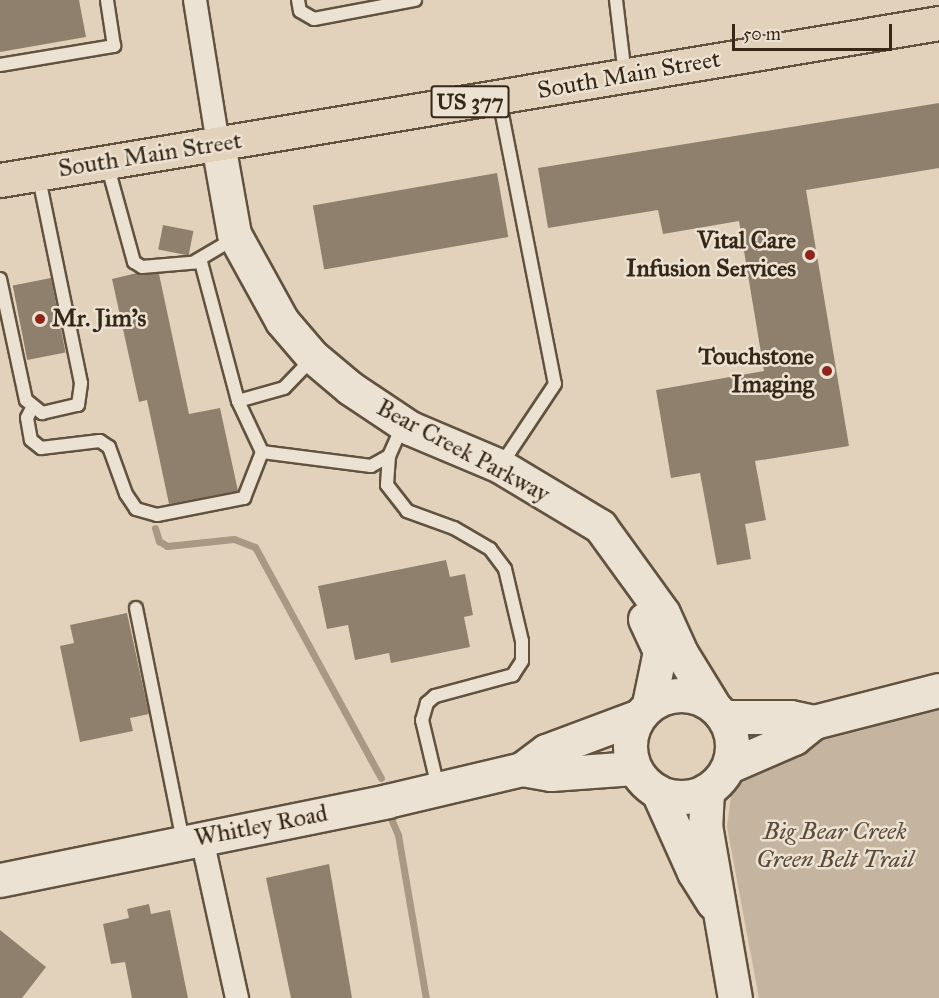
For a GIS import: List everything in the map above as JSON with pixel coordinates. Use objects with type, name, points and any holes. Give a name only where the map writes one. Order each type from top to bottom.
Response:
[{"type":"main road","name":"South Main Street","points":[[0,180],[939,23]]},
{"type":"street","points":[[195,0],[218,144]]},
{"type":"street","name":"Bear Creek Parkway","points":[[218,144],[236,238],[282,321],[314,357],[350,388],[404,423],[500,466],[600,526],[624,555],[663,613],[681,652],[719,711]]},
{"type":"street","name":"Bear Creek Parkway","points":[[575,513],[586,539],[637,602],[660,651],[643,711]]},
{"type":"street","points":[[735,998],[718,913],[716,870],[705,825],[707,791],[729,766],[794,738],[814,722],[938,690]]},
{"type":"street","points":[[718,913],[694,872],[658,792],[634,768],[630,733],[643,711],[682,693],[719,711],[790,717],[814,722]]},
{"type":"street","name":"Whitley Road","points":[[522,769],[546,751],[643,711]]},
{"type":"street","points":[[719,711],[732,741],[729,766]]},
{"type":"street","name":"Whitley Road","points":[[0,880],[522,769],[550,774],[634,768]]},
{"type":"street","points":[[658,792],[675,797],[707,791]]},
{"type":"street","points":[[192,840],[237,998]]},
{"type":"lane","points":[[0,65],[114,46],[107,0]]},
{"type":"lane","points":[[298,0],[300,11],[314,19],[415,0]]},
{"type":"lane","points":[[616,0],[625,76]]},
{"type":"lane","points":[[499,97],[555,384],[500,466]]},
{"type":"lane","points":[[107,163],[134,261],[142,267],[196,261],[236,238]]},
{"type":"lane","points":[[0,279],[26,400],[32,408],[52,413],[78,405],[82,399],[38,174]]},
{"type":"lane","points":[[32,408],[27,418],[31,440],[41,448],[100,441],[109,447],[126,494],[136,509],[158,515],[244,498],[262,453],[238,401],[205,269],[196,261]]},
{"type":"lane","points":[[238,401],[284,388],[314,357]]},
{"type":"lane","points":[[404,423],[389,456],[387,485],[407,511],[454,528],[490,549],[505,569],[522,641],[522,661],[513,675],[435,696],[427,703],[422,720],[439,788]]},
{"type":"lane","points":[[262,453],[371,466],[389,456]]},
{"type":"lane","points":[[136,608],[192,840]]},
{"type":"green space","name":"Big Bear Creek Green Belt Trail","points":[[939,698],[939,998],[759,998],[727,827],[732,787],[770,758],[861,715]]},
{"type":"building","points":[[0,0],[79,0],[86,37],[0,52]]},
{"type":"building","points":[[939,103],[939,168],[806,190],[849,446],[755,461],[766,520],[745,524],[751,559],[717,565],[700,473],[671,478],[656,390],[764,371],[739,221],[663,234],[658,210],[548,228],[538,168]]},
{"type":"building","points":[[497,173],[508,237],[324,269],[313,205]]},
{"type":"building","points":[[163,225],[193,231],[189,255],[158,250]]},
{"type":"building","points":[[137,273],[159,274],[189,414],[220,408],[238,491],[169,504],[147,400],[139,402],[112,279]]},
{"type":"building","name":"Mr. Jim's","points":[[51,278],[66,353],[27,360],[13,285]]},
{"type":"building","points":[[446,560],[450,577],[465,574],[473,615],[464,617],[470,647],[391,663],[389,653],[355,660],[348,625],[327,629],[318,586]]},
{"type":"building","points":[[127,613],[149,714],[130,718],[133,731],[80,742],[60,646],[74,643],[70,625]]},
{"type":"building","points":[[329,864],[352,998],[291,998],[266,878]]},
{"type":"building","points":[[149,904],[151,914],[170,910],[188,998],[132,998],[125,962],[111,964],[103,924],[129,918],[127,909]]},
{"type":"building","points":[[0,930],[46,967],[22,998],[0,998]]},
{"type":"waterway","points":[[155,528],[159,541],[167,546],[234,539],[255,547],[381,778]]},
{"type":"waterway","points":[[390,816],[398,835],[426,998]]},
{"type":"place","name":"Vital Care Infusion Services","points":[[810,255]]},
{"type":"place","name":"Mr. Jim's","points":[[40,319]]},
{"type":"place","name":"Touchstone Imaging","points":[[827,371]]}]
